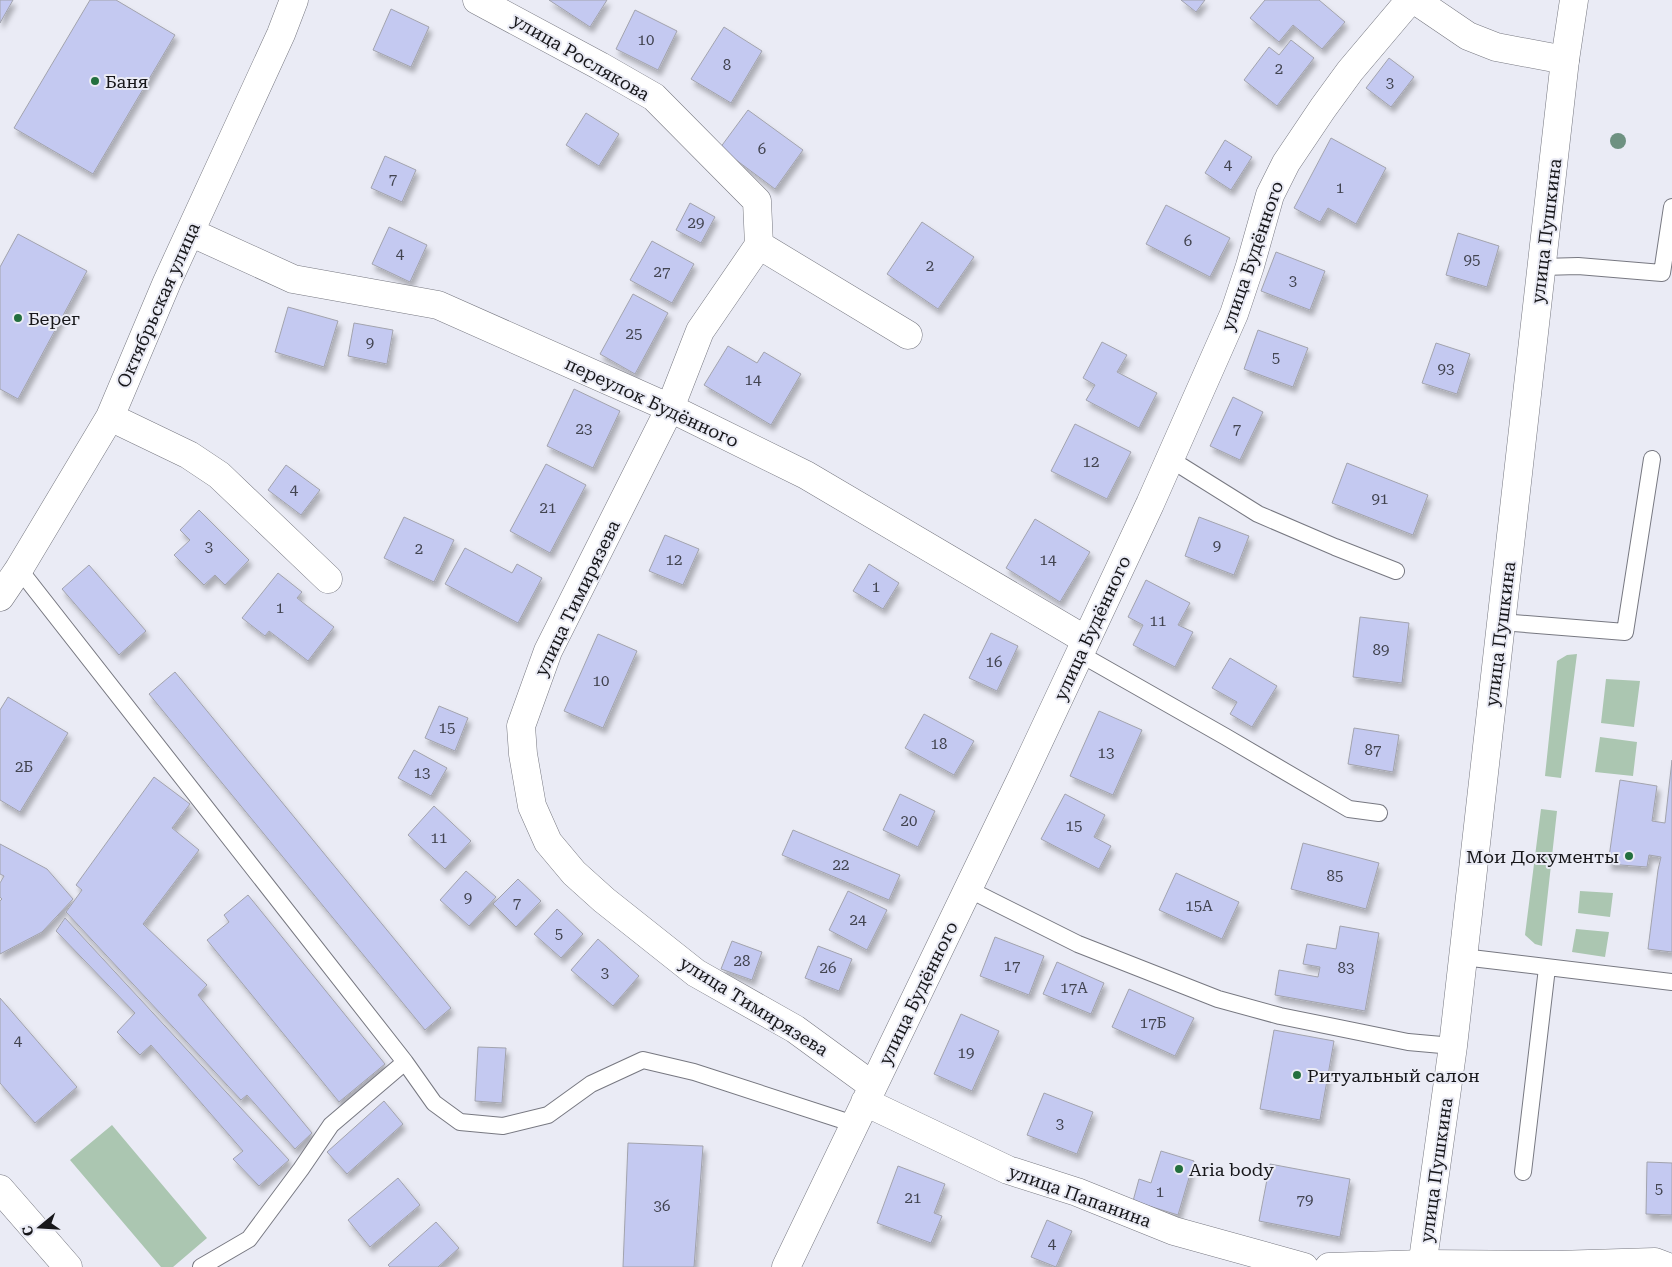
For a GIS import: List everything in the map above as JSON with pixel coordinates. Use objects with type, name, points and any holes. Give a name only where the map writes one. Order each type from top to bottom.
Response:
[{"type":"street","name":"Октябрьская улица","points":[[0,597],[19,569],[110,417],[190,232],[281,34],[294,0]]},
{"type":"street","name":"улица Рослякова","points":[[477,0],[654,97],[757,201],[759,245]]},
{"type":"street","name":"улица Будённого","points":[[786,1267],[968,889],[1170,459],[1234,314],[1270,195],[1286,163],[1322,108],[1410,0]]},
{"type":"street","points":[[1415,0],[1468,36],[1496,47],[1565,60]]},
{"type":"street","name":"улица Пушкина","points":[[1423,1265],[1453,1046],[1565,60],[1574,0]]},
{"type":"street","name":"переулок Будённого","points":[[190,232],[293,279],[438,305],[670,408],[806,476],[1083,647]]},
{"type":"street","points":[[759,245],[908,335]]},
{"type":"street","name":"улица Тимирязева","points":[[759,245],[700,331],[670,408],[548,651],[521,726],[523,754],[532,806],[548,842],[574,873],[604,900],[696,973],[796,1029],[864,1104]]},
{"type":"street","points":[[110,417],[190,455],[219,475],[328,579]]},
{"type":"street","name":"улица Папанина","points":[[864,1104],[1008,1170],[1077,1192],[1174,1231],[1304,1267]]},
{"type":"street","points":[[0,1189],[68,1267]]},
{"type":"street","points":[[1329,1267],[1656,1262],[1668,1267]]},
{"type":"lane","points":[[1542,267],[1578,266],[1662,273],[1672,207]]},
{"type":"lane","points":[[1170,459],[1258,514],[1396,571]]},
{"type":"lane","points":[[1501,622],[1625,632],[1652,459]]},
{"type":"lane","points":[[19,569],[405,1062],[434,1103],[460,1122],[503,1126],[548,1115],[591,1084],[643,1060],[694,1072],[864,1104]]},
{"type":"lane","points":[[1083,647],[1226,737],[1349,809],[1379,813]]},
{"type":"lane","points":[[968,889],[1078,944],[1218,999],[1280,1016],[1408,1042],[1453,1046]]},
{"type":"lane","points":[[1463,957],[1672,982]]},
{"type":"lane","points":[[1523,1172],[1548,968]]},
{"type":"lane","points":[[201,1267],[249,1239],[331,1125],[405,1062]]},
{"type":"green space","points":[[1577,654],[1561,778],[1545,776],[1557,661],[1567,655]]},
{"type":"green space","points":[[1606,679],[1640,681],[1634,727],[1601,723]]},
{"type":"green space","points":[[1600,737],[1637,742],[1633,776],[1595,772]]},
{"type":"green space","points":[[1541,809],[1557,811],[1542,946],[1535,944],[1525,935]]},
{"type":"green space","points":[[1580,891],[1613,893],[1610,917],[1578,913]]},
{"type":"green space","points":[[1576,929],[1609,932],[1605,957],[1572,952]]},
{"type":"green space","points":[[112,1125],[207,1238],[173,1267],[161,1267],[70,1160]]},
{"type":"building","points":[[0,0],[13,0],[0,23]]},
{"type":"building","name":"Баня","points":[[90,0],[116,0],[175,35],[93,174],[14,128]]},
{"type":"building","points":[[549,0],[607,0],[590,27]]},
{"type":"building","points":[[1181,0],[1205,0],[1196,12]]},
{"type":"building","points":[[1265,0],[1319,0],[1345,22],[1322,49],[1293,25],[1279,42],[1250,18]]},
{"type":"building","points":[[391,9],[429,27],[411,67],[373,50]]},
{"type":"building","points":[[635,10],[677,31],[658,70],[616,49]]},
{"type":"building","points":[[724,27],[762,51],[731,103],[691,79]]},
{"type":"building","points":[[1291,40],[1314,58],[1277,106],[1244,80],[1269,47],[1279,55]]},
{"type":"building","points":[[1389,58],[1414,77],[1391,107],[1366,88]]},
{"type":"building","points":[[748,110],[803,150],[775,189],[720,148]]},
{"type":"building","points":[[586,113],[619,134],[599,166],[566,145]]},
{"type":"building","points":[[1331,138],[1386,168],[1356,224],[1328,208],[1320,222],[1294,208]]},
{"type":"building","points":[[1225,140],[1252,157],[1231,190],[1205,173]]},
{"type":"building","points":[[385,156],[416,170],[402,202],[371,188]]},
{"type":"building","points":[[690,203],[715,217],[701,243],[676,230]]},
{"type":"building","points":[[1166,205],[1230,238],[1210,277],[1146,244]]},
{"type":"building","points":[[922,222],[974,257],[938,309],[887,274]]},
{"type":"building","points":[[389,227],[427,245],[410,282],[372,264]]},
{"type":"building","points":[[1458,233],[1499,246],[1487,287],[1446,275]]},
{"type":"building","points":[[18,234],[87,271],[18,399],[0,389],[0,267]]},
{"type":"building","points":[[652,241],[694,264],[672,303],[630,280]]},
{"type":"building","points":[[1276,252],[1325,271],[1310,310],[1261,291]]},
{"type":"building","points":[[633,294],[668,313],[635,374],[600,354]]},
{"type":"building","points":[[288,307],[338,321],[324,367],[275,352]]},
{"type":"building","points":[[354,323],[393,330],[387,364],[348,356]]},
{"type":"building","points":[[1258,330],[1308,348],[1293,387],[1244,369]]},
{"type":"building","points":[[1102,342],[1127,355],[1117,372],[1157,393],[1139,428],[1086,400],[1095,385],[1083,378]]},
{"type":"building","points":[[1436,343],[1470,354],[1457,394],[1422,383]]},
{"type":"building","points":[[728,346],[757,363],[764,352],[801,374],[771,425],[704,385]]},
{"type":"building","points":[[574,389],[620,411],[593,468],[547,446]]},
{"type":"building","points":[[1233,397],[1263,412],[1240,460],[1210,446]]},
{"type":"building","points":[[1075,424],[1131,452],[1107,499],[1051,471]]},
{"type":"building","points":[[1347,463],[1428,495],[1413,535],[1332,503]]},
{"type":"building","points":[[546,464],[586,485],[550,553],[510,531]]},
{"type":"building","points":[[286,465],[320,490],[301,515],[268,490]]},
{"type":"building","points":[[199,510],[249,560],[225,585],[215,575],[204,585],[174,555],[190,540],[180,530]]},
{"type":"building","points":[[404,517],[454,540],[434,582],[384,558]]},
{"type":"building","points":[[1199,517],[1249,536],[1234,575],[1185,556]]},
{"type":"building","points":[[1035,519],[1090,552],[1060,602],[1006,568]]},
{"type":"building","points":[[665,535],[699,549],[683,585],[649,571]]},
{"type":"building","points":[[465,548],[512,573],[517,564],[542,578],[518,623],[445,584]]},
{"type":"building","points":[[869,564],[899,583],[883,609],[853,591]]},
{"type":"building","points":[[89,565],[146,631],[119,655],[62,589]]},
{"type":"building","points":[[278,573],[302,592],[297,598],[334,627],[308,661],[269,631],[265,636],[242,618]]},
{"type":"building","points":[[1146,580],[1190,603],[1178,625],[1193,632],[1175,667],[1133,645],[1143,625],[1128,617]]},
{"type":"building","points":[[1360,617],[1409,623],[1402,683],[1353,677]]},
{"type":"building","points":[[991,633],[1018,646],[997,691],[969,678]]},
{"type":"building","points":[[598,634],[637,651],[603,728],[564,711]]},
{"type":"building","points":[[1230,658],[1277,686],[1252,727],[1230,714],[1237,702],[1212,688]]},
{"type":"building","points":[[175,672],[451,1008],[425,1030],[149,694]]},
{"type":"building","points":[[8,697],[68,733],[20,812],[0,800],[0,710]]},
{"type":"building","points":[[439,706],[468,718],[455,751],[425,738]]},
{"type":"building","points":[[1099,711],[1142,730],[1113,795],[1070,776]]},
{"type":"building","points":[[924,714],[974,741],[954,775],[905,748]]},
{"type":"building","points":[[1354,728],[1399,735],[1393,772],[1348,764]]},
{"type":"building","points":[[414,750],[447,768],[431,796],[398,778]]},
{"type":"building","name":"Мои Документы","points":[[1672,760],[1672,952],[1648,949],[1661,857],[1649,855],[1647,867],[1608,864],[1620,780],[1657,786],[1652,821],[1665,823]]},
{"type":"building","points":[[154,777],[190,804],[172,828],[199,850],[143,924],[207,985],[198,995],[312,1133],[295,1149],[247,1095],[241,1100],[66,912],[82,890],[76,885]]},
{"type":"building","points":[[900,794],[935,811],[918,847],[883,830]]},
{"type":"building","points":[[1065,794],[1105,815],[1094,837],[1111,846],[1099,869],[1041,839]]},
{"type":"building","points":[[434,806],[471,841],[445,869],[408,835]]},
{"type":"building","points":[[793,830],[900,875],[889,900],[782,855]]},
{"type":"building","points":[[1303,843],[1379,863],[1366,909],[1291,889]]},
{"type":"building","points":[[0,844],[47,869],[73,899],[42,932],[0,954],[0,901],[2,899],[0,897],[0,883],[4,876],[0,874]]},
{"type":"building","points":[[466,871],[496,897],[469,926],[440,900]]},
{"type":"building","points":[[1176,873],[1239,902],[1222,939],[1159,910]]},
{"type":"building","points":[[518,879],[541,901],[516,927],[493,904]]},
{"type":"building","points":[[848,891],[887,910],[867,950],[829,930]]},
{"type":"building","points":[[248,895],[385,1064],[339,1102],[207,940],[229,922],[224,915]]},
{"type":"building","points":[[557,909],[583,934],[561,958],[534,934]]},
{"type":"building","points":[[65,918],[289,1160],[259,1186],[233,1159],[243,1151],[151,1045],[140,1055],[117,1032],[135,1013],[56,931]]},
{"type":"building","points":[[1340,926],[1379,933],[1365,1011],[1275,995],[1279,970],[1318,977],[1320,967],[1303,964],[1307,944],[1336,949]]},
{"type":"building","points":[[995,937],[1044,956],[1029,995],[980,976]]},
{"type":"building","points":[[598,939],[639,976],[613,1006],[571,970]]},
{"type":"building","points":[[732,941],[762,952],[752,980],[721,969]]},
{"type":"building","points":[[818,946],[852,959],[839,991],[805,978]]},
{"type":"building","points":[[1057,962],[1104,983],[1091,1014],[1043,994]]},
{"type":"building","points":[[1129,989],[1194,1018],[1175,1056],[1112,1027]]},
{"type":"building","points":[[0,998],[77,1087],[35,1123],[0,1083]]},
{"type":"building","points":[[961,1014],[999,1031],[972,1091],[934,1074]]},
{"type":"building","name":"Ритуальный салон","points":[[1274,1030],[1334,1041],[1320,1120],[1260,1109]]},
{"type":"building","points":[[478,1047],[506,1048],[502,1103],[475,1101]]},
{"type":"building","points":[[1044,1093],[1093,1112],[1077,1154],[1027,1135]]},
{"type":"building","points":[[384,1101],[403,1124],[347,1174],[327,1152]]},
{"type":"building","points":[[628,1143],[703,1146],[694,1267],[623,1267]]},
{"type":"building","points":[[1161,1151],[1194,1161],[1178,1215],[1133,1201],[1139,1179],[1151,1183]]},
{"type":"building","points":[[1647,1162],[1672,1163],[1672,1215],[1646,1214]]},
{"type":"building","points":[[1270,1164],[1350,1179],[1340,1237],[1259,1221]]},
{"type":"building","points":[[898,1166],[945,1184],[934,1213],[942,1216],[931,1243],[877,1223]]},
{"type":"building","points":[[398,1178],[420,1205],[370,1247],[348,1220]]},
{"type":"building","points":[[1047,1220],[1072,1231],[1056,1267],[1031,1257]]},
{"type":"building","points":[[436,1222],[459,1248],[438,1267],[390,1267],[388,1265]]},
{"type":"place","name":"Баня","points":[[95,81]]},
{"type":"place","name":"Берег","points":[[18,318]]},
{"type":"place","name":"Мои Документы","points":[[1629,856]]},
{"type":"place","name":"Ритуальный салон","points":[[1297,1075]]},
{"type":"place","name":"Aria body","points":[[1179,1169]]}]
